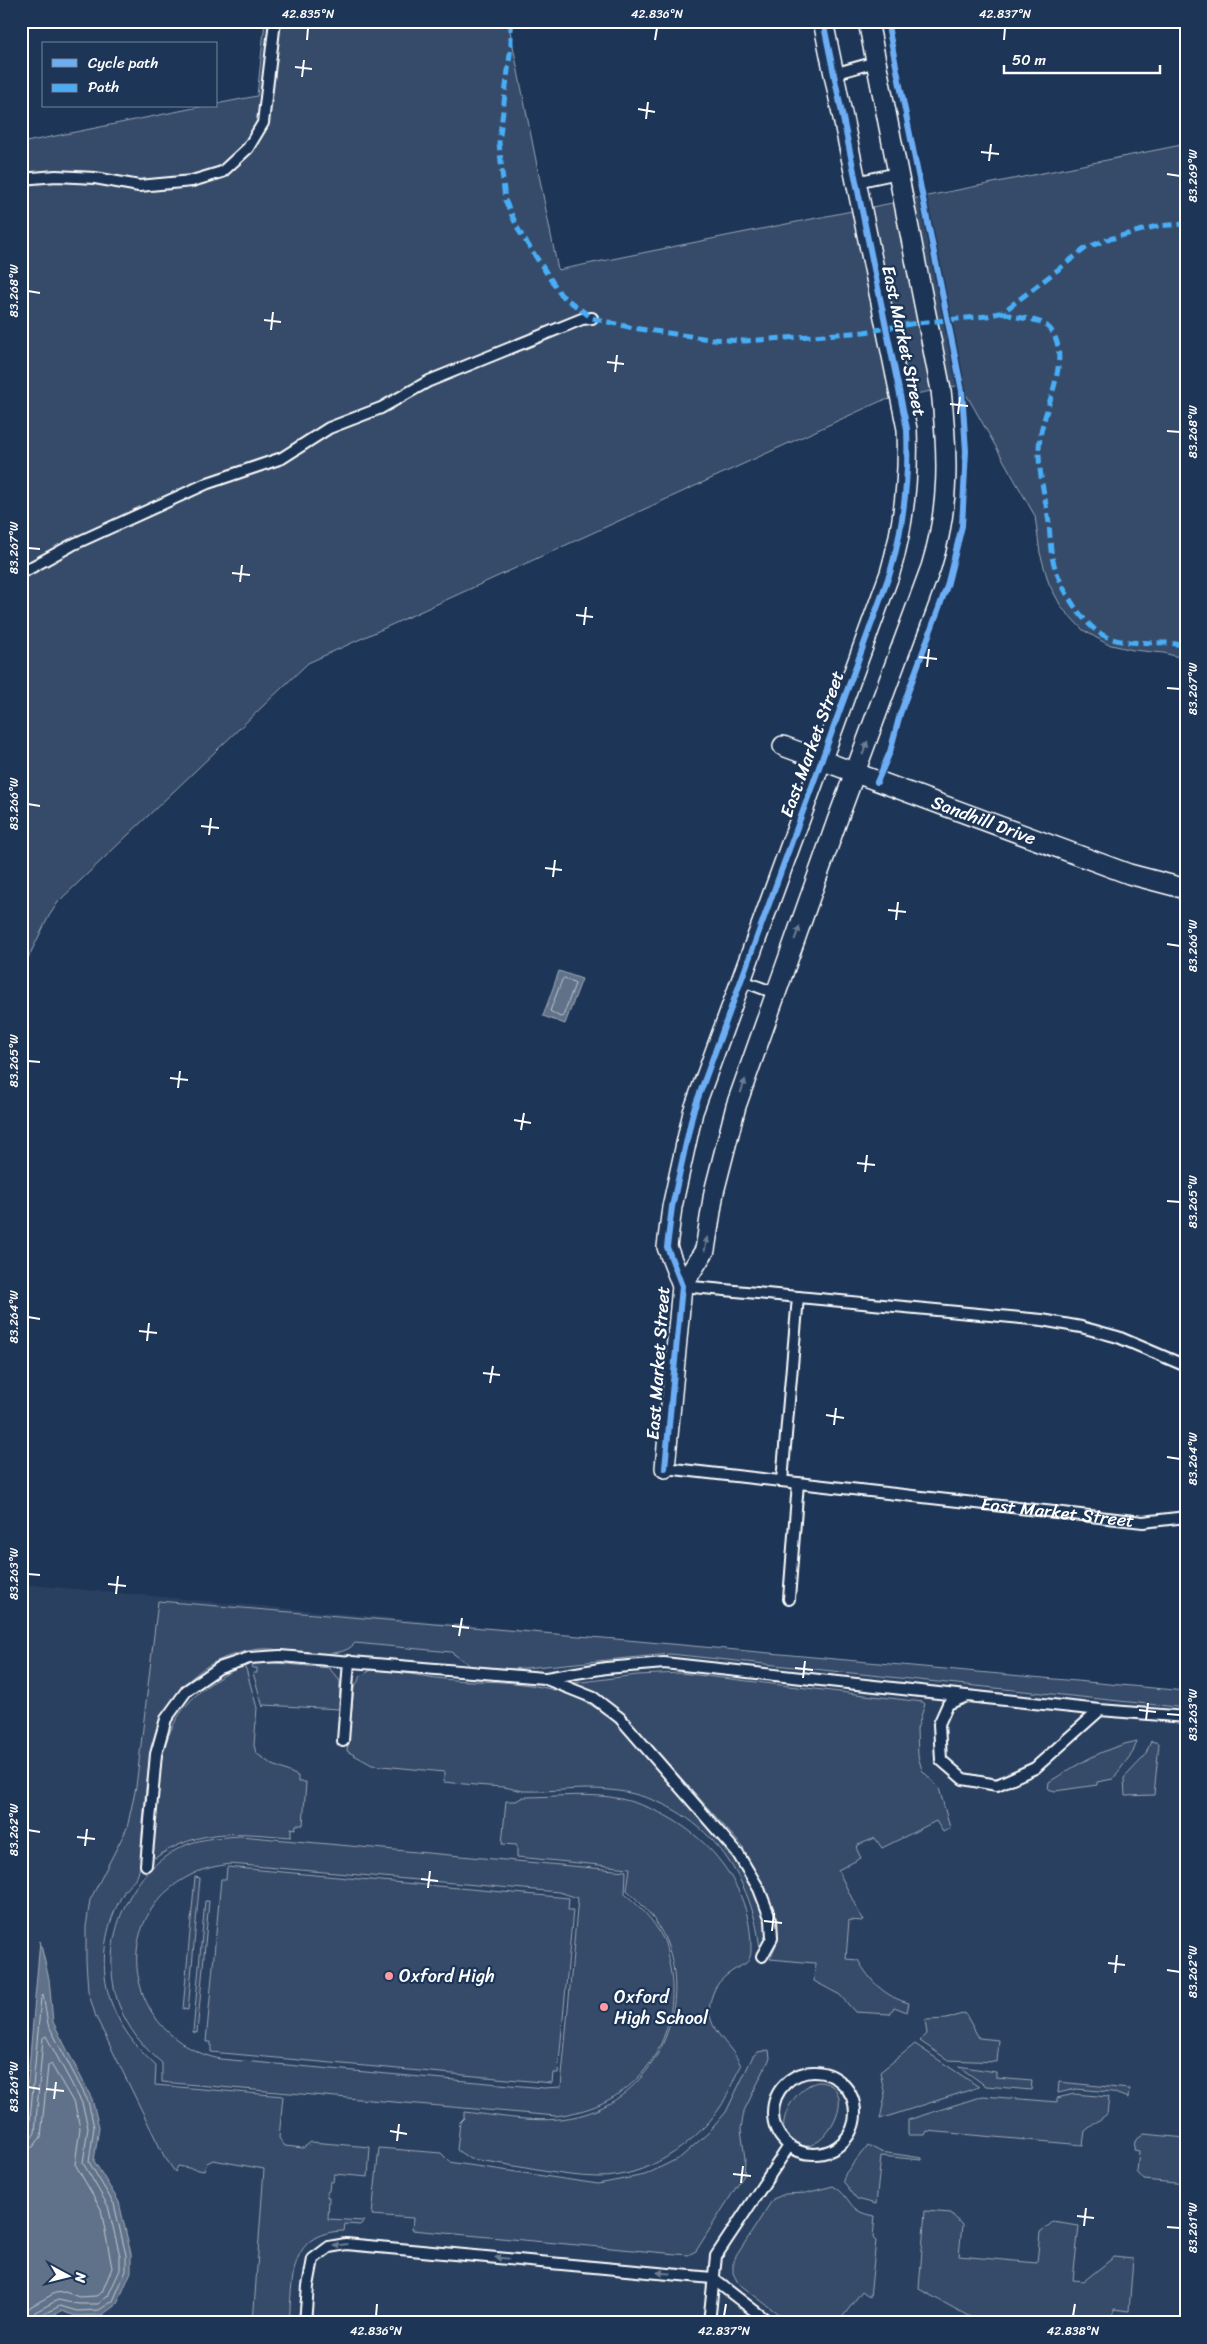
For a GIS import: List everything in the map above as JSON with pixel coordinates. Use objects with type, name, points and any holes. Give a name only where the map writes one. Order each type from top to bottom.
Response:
[{"type":"street","name":"East Market Street","points":[[665,1468],[682,1286],[667,1247],[672,1207],[693,1112],[822,760],[897,547],[905,506],[908,463],[907,429],[822,21]]},
{"type":"street","name":"East Market Street","points":[[682,1286],[705,1250],[714,1192],[724,1148],[775,994],[940,540],[947,482],[947,441],[941,390],[868,21]]},
{"type":"street","name":"Sandhill Drive","points":[[783,746],[1129,874],[1186,889]]},
{"type":"lane","points":[[21,180],[56,176],[95,178],[139,186],[192,181],[222,172],[248,148],[263,123],[274,21]]},
{"type":"lane","points":[[834,74],[876,62]]},
{"type":"lane","points":[[856,182],[898,173]]},
{"type":"lane","points":[[21,573],[72,545],[208,483],[282,458],[329,428],[381,408],[429,381],[582,319],[592,318]]},
{"type":"lane","points":[[740,980],[775,994]]},
{"type":"lane","name":"East Market Street","points":[[682,1286],[1042,1320],[1081,1326],[1118,1337],[1186,1366]]},
{"type":"lane","points":[[782,1481],[798,1297]]},
{"type":"lane","name":"East Market Street","points":[[665,1468],[1143,1522],[1186,1517]]},
{"type":"lane","points":[[788,1599],[798,1483]]},
{"type":"lane","points":[[146,1865],[156,1754],[166,1720],[187,1690],[219,1668],[249,1658],[280,1656],[544,1678],[606,1668],[664,1663],[1100,1710],[1186,1717]]},
{"type":"lane","points":[[343,1741],[348,1661]]},
{"type":"lane","points":[[544,1678],[594,1698],[620,1718],[738,1854],[760,1889],[771,1920],[772,1938],[762,1956]]},
{"type":"lane","points":[[967,1696],[948,1704],[939,1724],[940,1760],[963,1779],[998,1785],[1035,1768],[1100,1710]]},
{"type":"lane","points":[[809,2073],[822,2073],[835,2078],[845,2087],[854,2105],[854,2124],[848,2136],[833,2149],[814,2155],[801,2152],[789,2146],[780,2136],[774,2124],[773,2110],[777,2096],[785,2085],[796,2077],[809,2073]]},
{"type":"lane","points":[[710,2323],[712,2278],[716,2256],[789,2146]]},
{"type":"lane","points":[[305,2323],[314,2259],[321,2252],[337,2244],[712,2278],[770,2323]]},
{"type":"shaded area","points":[[265,21],[508,21],[558,270],[1186,144],[1186,659],[1164,653],[1133,650],[1107,644],[1083,630],[1062,608],[1049,584],[1040,553],[1035,516],[961,385],[881,401],[308,663],[59,901],[49,916],[21,972],[21,143],[194,108],[218,108],[218,104],[257,96]]},
{"type":"shaded area","name":"Oxford High School","points":[[21,1584],[1186,1691],[1186,2323],[21,2323]]},
{"type":"shaded area","points":[[158,1601],[627,1640],[1186,1691],[1186,1708],[670,1654],[514,1669],[471,1666],[451,1652],[355,1643],[337,1653],[325,1654],[271,1649],[253,1650],[223,1658],[209,1665],[184,1685],[170,1703],[160,1722],[153,1743],[146,1787],[139,1870],[137,1877],[125,1890],[114,1912],[106,1943],[104,1965],[107,1989],[111,2002],[129,2036],[156,2066],[155,2085],[283,2096],[279,2138],[285,2146],[303,2148],[311,2142],[370,2147],[368,2177],[334,2174],[333,2182],[330,2182],[329,2191],[327,2192],[327,2197],[329,2197],[328,2219],[364,2221],[360,2225],[345,2224],[344,2231],[325,2233],[312,2240],[303,2249],[293,2275],[289,2323],[253,2323],[264,2169],[213,2160],[207,2163],[204,2171],[178,2166],[175,2172],[164,2156],[96,2017],[88,1991],[86,1927],[90,1900],[127,1828],[136,1787]]},
{"type":"shaded area","points":[[266,1662],[329,1668],[340,1681],[339,1709],[264,1705],[263,1707],[253,1673],[257,1673],[257,1668],[252,1668],[253,1664]]},
{"type":"shaded area","points":[[243,1666],[246,1669],[257,1708],[254,1745],[256,1753],[271,1764],[298,1776],[298,1782],[306,1782],[303,1825],[296,1825],[295,1829],[291,1828],[291,1837],[221,1834],[205,1837],[188,1841],[155,1858],[153,1855],[160,1767],[166,1742],[176,1720],[191,1700],[213,1682]]},
{"type":"shaded area","points":[[371,1670],[460,1681],[485,1681],[536,1686],[573,1696],[603,1713],[632,1739],[716,1835],[735,1860],[751,1885],[762,1909],[766,1932],[760,1951],[755,1921],[746,1892],[732,1866],[715,1843],[693,1823],[669,1807],[641,1796],[610,1790],[523,1791],[504,1787],[444,1782],[444,1772],[372,1765],[347,1751],[354,1688],[361,1676]]},
{"type":"shaded area","points":[[681,1673],[923,1702],[925,1704],[917,1729],[918,1756],[922,1770],[939,1788],[950,1828],[943,1832],[936,1821],[882,1848],[875,1838],[858,1845],[857,1850],[861,1858],[838,1870],[863,1921],[849,1920],[846,1959],[858,1960],[879,1987],[893,1997],[909,2003],[907,2012],[894,2007],[890,2014],[855,2012],[840,1995],[814,1981],[815,1963],[770,1959],[778,1940],[775,1911],[742,1846],[626,1716],[600,1696],[574,1683],[637,1675]]},
{"type":"shaded area","points":[[1137,1741],[1133,1752],[1113,1779],[1097,1782],[1097,1785],[1055,1791],[1048,1789],[1049,1782],[1081,1763],[1102,1752]]},
{"type":"shaded area","points":[[1151,1741],[1159,1743],[1154,1795],[1125,1796],[1124,1778],[1145,1756]]},
{"type":"shaded area","points":[[585,1795],[609,1797],[647,1807],[671,1819],[694,1834],[713,1853],[729,1874],[741,1897],[749,1922],[751,1949],[749,1959],[719,1983],[713,1993],[710,2005],[710,2016],[713,2025],[741,2066],[719,2109],[696,2135],[666,2157],[650,2166],[633,2172],[616,2176],[598,2177],[566,2174],[470,2159],[457,2150],[460,2122],[464,2118],[464,2112],[541,2120],[571,2118],[610,2103],[631,2087],[649,2068],[662,2045],[671,2020],[675,1994],[673,1967],[666,1941],[654,1920],[627,1890],[630,1868],[517,1857],[517,1845],[502,1844],[506,1801],[516,1801],[523,1797]]},
{"type":"shaded area","points":[[240,1836],[626,1871],[625,1894],[650,1919],[663,1939],[672,1979],[669,2019],[663,2039],[654,2057],[642,2073],[610,2099],[584,2110],[556,2116],[162,2082],[162,2063],[137,2037],[119,2005],[113,1981],[112,1956],[116,1932],[124,1908],[136,1886],[152,1868],[171,1852],[194,1842]],"holes":[[[230,1864],[559,1892],[578,1898],[561,2087],[544,2088],[220,2059],[188,2047],[164,2028],[147,2003],[138,1975],[138,1946],[146,1918],[165,1893],[193,1874],[216,1866]]]},
{"type":"shaded area","name":"Oxford High","points":[[227,1867],[569,1898],[568,1910],[573,1910],[558,2073],[553,2073],[552,2083],[211,2052],[211,2042],[206,2042],[221,1879],[226,1879]]},
{"type":"shaded area","points":[[195,1877],[200,1878],[188,2010],[183,2009]]},
{"type":"shaded area","points":[[205,1901],[209,1901],[197,2033],[193,2032]]},
{"type":"shaded area","points":[[965,2013],[979,2038],[999,2040],[997,2062],[948,2060],[920,2041],[927,2034],[925,2020],[947,2019]]},
{"type":"shaded area","points":[[915,2044],[979,2087],[880,2119],[885,2096],[880,2072]]},
{"type":"shaded area","points":[[769,2050],[770,2058],[744,2111],[741,2129],[745,2159],[744,2175],[696,2251],[688,2255],[412,2230],[413,2218],[372,2215],[379,2148],[441,2153],[450,2162],[455,2163],[598,2184],[645,2175],[681,2157],[709,2132],[726,2112],[753,2056],[758,2052]]},
{"type":"shaded area","points":[[958,2066],[996,2072],[996,2078],[1032,2081],[1031,2090],[986,2086]]},
{"type":"shaded area","points":[[819,2082],[832,2086],[838,2095],[839,2107],[835,2120],[828,2132],[818,2141],[807,2146],[796,2145],[788,2139],[784,2130],[784,2120],[788,2109],[801,2091]]},
{"type":"shaded area","points":[[1059,2082],[1129,2089],[1128,2098],[1112,2092],[1076,2089],[1058,2093]]},
{"type":"shaded area","points":[[1074,2094],[1109,2097],[1107,2114],[1085,2131],[1083,2145],[927,2131],[925,2135],[908,2135],[908,2120],[983,2096],[1057,2102],[1057,2098]]},
{"type":"shaded area","points":[[1144,2134],[1186,2138],[1186,2184],[1144,2180],[1137,2172],[1139,2151],[1134,2150],[1135,2141]]},
{"type":"shaded area","points":[[868,2145],[881,2152],[922,2158],[922,2160],[881,2156],[876,2204],[857,2199],[843,2181],[845,2174]]},
{"type":"shaded area","points":[[833,2186],[844,2195],[854,2208],[875,2216],[873,2238],[876,2241],[870,2297],[862,2291],[838,2323],[790,2323],[738,2283],[733,2273],[733,2261],[773,2199],[785,2194],[806,2193]]},
{"type":"shaded area","points":[[925,2211],[951,2213],[962,2225],[959,2256],[1037,2263],[1040,2232],[1053,2222],[1079,2226],[1073,2280],[1084,2281],[1114,2257],[1133,2259],[1129,2311],[1114,2309],[1113,2323],[981,2323],[919,2289]]},
{"type":"water","points":[[559,971],[582,979],[565,1024],[543,1016]]},
{"type":"water","points":[[40,1941],[49,1979],[53,2022],[92,2099],[99,2127],[94,2161],[119,2202],[131,2254],[131,2272],[117,2304],[102,2315],[76,2316],[61,2311],[38,2323],[21,2323],[21,2159]]},
{"type":"marked path","points":[[511,21],[511,46],[499,143],[505,200],[519,231],[561,295],[592,318],[633,328],[710,339],[745,341],[864,332],[917,323],[987,316],[1003,312],[1086,248],[1106,240],[1157,226],[1186,224]]},
{"type":"marked path","points":[[1003,312],[1042,323],[1053,333],[1058,345],[1058,370],[1040,437],[1039,459],[1052,557],[1065,591],[1088,624],[1107,637],[1126,642],[1166,643],[1186,646]]},
{"type":"cycle path","points":[[665,1468],[682,1286],[667,1247],[672,1207],[693,1112],[890,573],[905,502],[907,429],[823,21]]},
{"type":"cycle path","points":[[877,782],[890,752],[900,714],[947,586],[962,526],[966,451],[962,391],[887,21]]},
{"type":"place","name":"Oxford High","points":[[389,1976]]},
{"type":"place","name":"Oxford High School","points":[[604,2007]]}]
